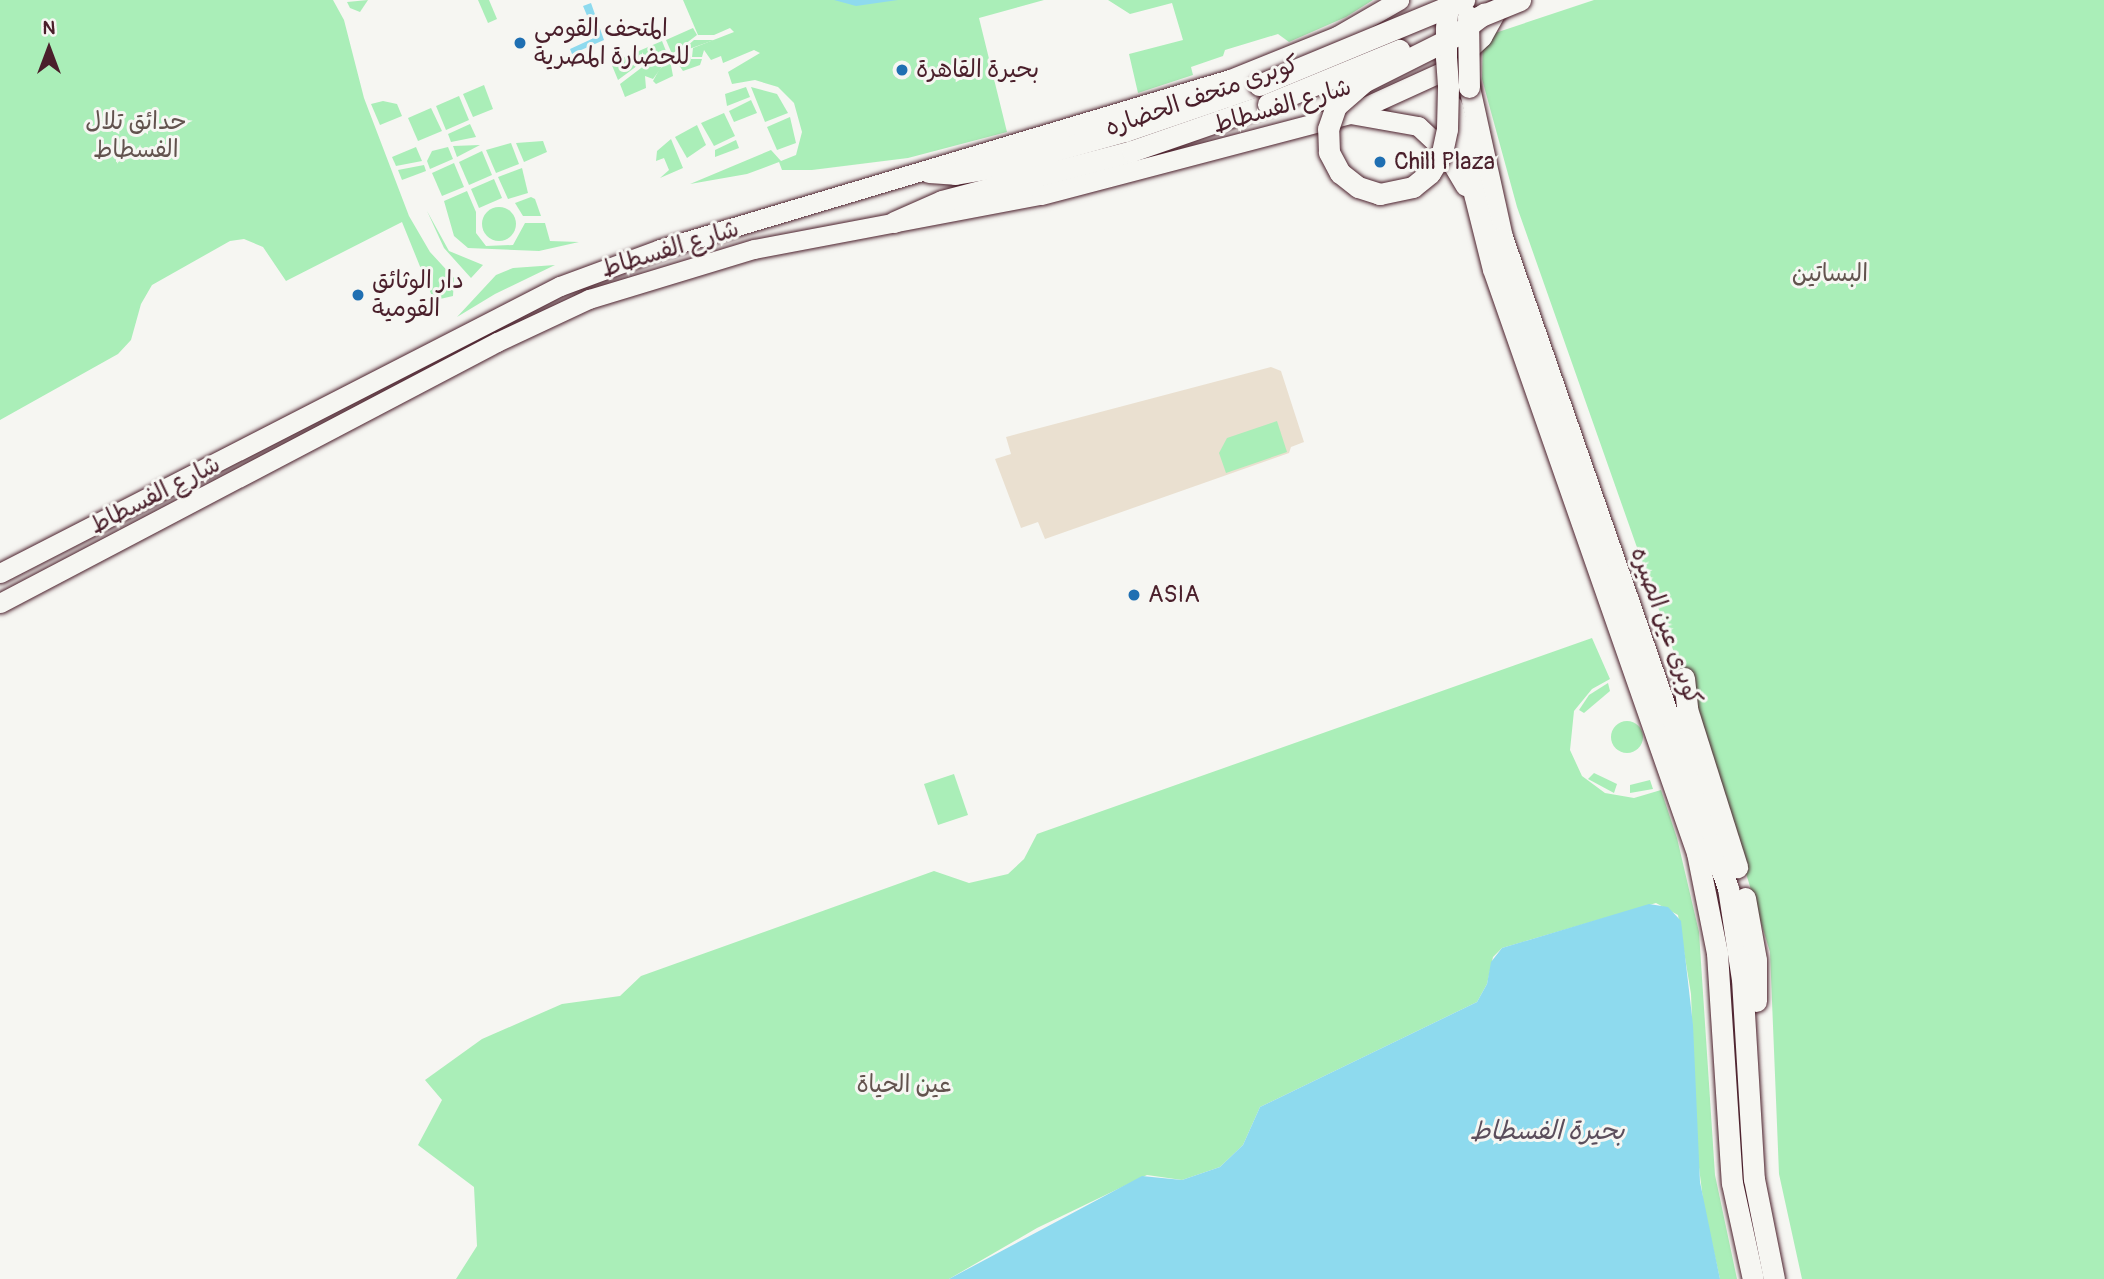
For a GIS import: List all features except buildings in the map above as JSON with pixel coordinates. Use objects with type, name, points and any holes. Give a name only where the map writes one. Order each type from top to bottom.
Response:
[{"type":"highway","name":"كوبرى عين الصيره","points":[[1448,0],[1448,87],[1475,210],[1493,269],[1697,853],[1717,953],[1732,1183],[1753,1279]]},
{"type":"highway","name":"كوبرى متحف الحضاره","points":[[894,222],[942,201],[1132,151],[1473,5],[1520,0]]},
{"type":"highway","name":"كوبرى عين الصيره","points":[[1473,5],[1469,88],[1492,207],[1717,847],[1738,945],[1757,1208],[1774,1279]]},
{"type":"highway","points":[[1448,87],[1446,142],[1422,181],[1402,191],[1380,194],[1357,187],[1340,173],[1329,152],[1328,129],[1344,97],[1473,5]]},
{"type":"highway","name":"كوبرى متحف الحضاره","points":[[929,172],[955,174],[996,167],[1264,94]]},
{"type":"highway","points":[[1684,678],[1687,709],[1736,861],[1756,960],[1755,1012],[1746,1065]]},
{"type":"main road","name":"شارع الفسطاط","points":[[0,573],[560,286],[660,250],[929,172],[1230,79],[1383,13],[1399,0]]},
{"type":"main road","name":"شارع الفسطاط","points":[[0,603],[497,342],[589,299],[741,253],[1078,187],[1349,114],[1407,89],[1466,54],[1483,37],[1502,0]]},
{"type":"main road","points":[[1383,13],[1371,40],[1374,62],[1386,80],[1407,89]]},
{"type":"main road","points":[[1349,114],[1418,126],[1443,149],[1465,186]]},
{"type":"shaded area","points":[[1271,367],[1281,371],[1304,442],[1291,447],[1289,453],[1045,539],[1038,522],[1021,528],[995,459],[1011,454],[1006,437]]},
{"type":"green space","name":"حدائق تلال الفسطاط","points":[[0,0],[333,0],[344,20],[364,98],[409,216],[430,252],[454,278],[453,296],[440,299],[436,306],[402,222],[286,281],[263,247],[244,239],[230,241],[152,285],[141,304],[131,340],[118,354],[0,420]]},
{"type":"green space","points":[[368,0],[360,12],[350,8],[347,2]]},
{"type":"green space","points":[[478,0],[489,0],[497,19],[488,23]]},
{"type":"green space","name":"بحيرة القاهرة","points":[[683,0],[1044,0],[979,18],[1007,132],[908,158],[812,170],[782,170],[779,162],[747,174],[690,184],[771,150],[781,161],[796,155],[802,132],[794,103],[778,87],[755,80],[732,84],[728,72],[760,53],[754,50],[723,63],[721,56],[711,60],[704,50],[702,57],[692,57],[693,48],[734,32],[730,28],[714,35],[698,35]]},
{"type":"green space","points":[[1108,0],[1373,0],[1346,17],[1289,42],[1278,34],[1225,50],[1223,56],[1191,67],[1193,75],[1138,93],[1129,54],[1183,40],[1172,3],[1130,14]]},
{"type":"green space","name":"البساتين","points":[[1594,0],[2104,0],[2104,1279],[1802,1279],[1779,1174],[1770,952],[1708,749],[1517,207],[1482,79],[1483,37]]},
{"type":"green space","points":[[693,28],[697,35],[672,54],[666,40]]},
{"type":"green space","points":[[694,40],[714,40],[689,49],[691,59],[702,59],[700,65],[683,71],[674,58]]},
{"type":"green space","points":[[662,41],[668,56],[645,60],[618,80],[611,63]]},
{"type":"green space","points":[[667,60],[653,79],[645,76],[646,88],[625,97],[620,84],[645,65]]},
{"type":"green space","points":[[670,60],[673,76],[656,84],[653,81],[659,70]]},
{"type":"green space","points":[[484,85],[493,109],[473,117],[463,94]]},
{"type":"green space","points":[[746,87],[750,97],[727,106],[725,94]]},
{"type":"green space","points":[[751,87],[777,94],[788,113],[765,122]]},
{"type":"green space","points":[[459,96],[469,120],[446,130],[436,106]]},
{"type":"green space","points":[[751,100],[757,113],[734,122],[729,111]]},
{"type":"green space","points":[[383,101],[397,104],[402,116],[380,125],[371,104]]},
{"type":"green space","points":[[431,108],[442,131],[418,141],[408,118]]},
{"type":"green space","points":[[724,113],[735,136],[714,146],[701,123]]},
{"type":"green space","points":[[790,117],[796,143],[777,150],[767,127]]},
{"type":"green space","points":[[470,124],[476,137],[451,142],[448,134]]},
{"type":"green space","points":[[697,125],[706,145],[687,158],[675,137]]},
{"type":"green space","points":[[671,139],[683,168],[660,178],[669,170],[664,158],[656,161],[657,151]]},
{"type":"green space","points":[[736,140],[739,148],[715,157],[715,150]]},
{"type":"green space","points":[[543,141],[547,152],[524,162],[516,143]]},
{"type":"green space","points":[[511,143],[519,164],[496,173],[486,150]]},
{"type":"green space","points":[[480,145],[457,157],[453,146]]},
{"type":"green space","points":[[416,147],[422,161],[396,166],[392,157]]},
{"type":"green space","points":[[448,147],[453,159],[430,169],[427,161],[432,151]]},
{"type":"green space","points":[[482,151],[492,175],[469,185],[459,162]]},
{"type":"green space","points":[[454,163],[464,187],[442,196],[432,173]]},
{"type":"green space","points":[[424,165],[426,171],[402,180],[398,170]]},
{"type":"green space","points":[[522,168],[528,193],[508,199],[498,177]]},
{"type":"green space","points":[[494,179],[502,198],[479,208],[471,189]]},
{"type":"green space","points":[[467,191],[476,212],[476,233],[486,246],[513,245],[525,223],[545,223],[550,241],[579,242],[539,251],[468,248],[454,236],[444,201]]},
{"type":"green space","points":[[531,197],[535,199],[541,216],[523,216],[515,203]]},
{"type":"green space","points":[[499,207],[511,212],[516,224],[511,236],[499,241],[487,236],[482,224],[487,212]]},
{"type":"green space","points":[[427,211],[449,251],[483,265],[471,278],[444,248]]},
{"type":"green space","points":[[555,265],[495,294],[457,317],[496,275],[513,268]]},
{"type":"green space","points":[[1277,421],[1287,452],[1226,473],[1219,453],[1227,438]]},
{"type":"green space","name":"عين الحياة","points":[[1592,638],[1610,679],[1592,689],[1574,711],[1570,750],[1582,776],[1605,793],[1634,798],[1661,790],[1677,838],[1699,932],[1715,1175],[1737,1279],[1720,1279],[1704,1208],[1697,1151],[1691,994],[1678,915],[1656,903],[1502,948],[1493,957],[1487,984],[1477,1002],[1260,1107],[1243,1145],[1220,1167],[1182,1180],[1147,1175],[1037,1228],[949,1279],[456,1279],[477,1246],[474,1187],[418,1145],[442,1100],[425,1080],[482,1039],[562,1004],[620,996],[641,976],[934,871],[969,883],[1008,874],[1024,859],[1037,834]]},
{"type":"green space","points":[[1608,683],[1610,691],[1584,713],[1579,710],[1589,695]]},
{"type":"green space","points":[[1627,721],[1639,725],[1643,737],[1639,749],[1627,753],[1615,749],[1611,737],[1615,725]]},
{"type":"green space","points":[[1594,773],[1617,784],[1614,793],[1588,779]]},
{"type":"green space","points":[[954,774],[968,815],[938,825],[924,784]]},
{"type":"green space","points":[[1650,780],[1653,789],[1630,793],[1630,785]]},
{"type":"water","points":[[834,0],[898,0],[856,6]]},
{"type":"water","points":[[591,3],[604,40],[572,54],[570,49],[596,37],[583,6]]},
{"type":"water","name":"بحيرة الفسطاط","points":[[1649,904],[1668,907],[1681,921],[1693,1025],[1700,1182],[1720,1279],[949,1279],[1142,1176],[1182,1180],[1220,1167],[1243,1145],[1260,1107],[1477,1002],[1487,984],[1491,962],[1502,948]]},
{"type":"place","name":"المتحف القومى للحضارة المصرية","points":[[520,43]]},
{"type":"place","name":"بحيرة القاهرة","points":[[902,70]]},
{"type":"place","name":"Chill Plaza","points":[[1380,162]]},
{"type":"place","name":"دار الوثائق القومية","points":[[358,295]]},
{"type":"place","name":"ASIA","points":[[1134,595]]}]
